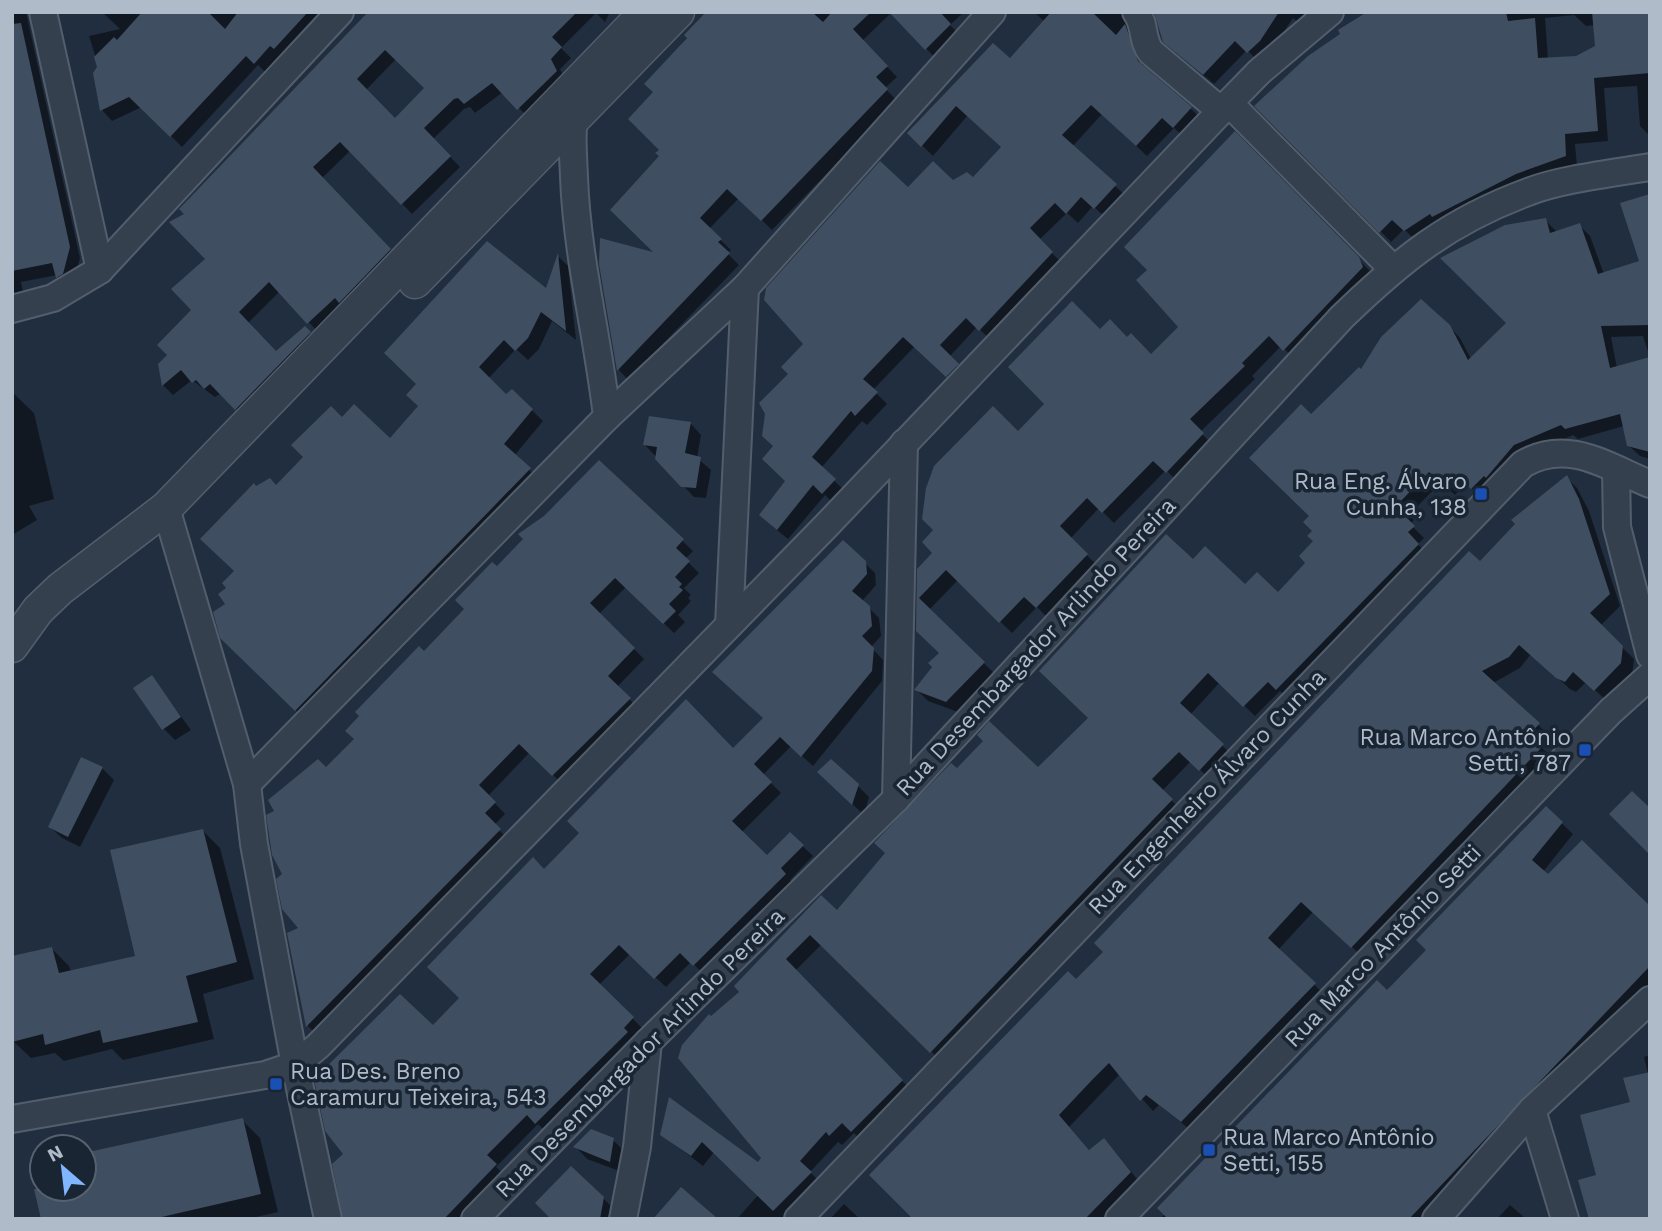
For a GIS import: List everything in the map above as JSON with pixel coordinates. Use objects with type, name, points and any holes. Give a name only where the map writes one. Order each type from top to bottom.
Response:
[{"type":"street","points":[[43,12],[100,270]]},
{"type":"street","points":[[12,309],[53,298],[100,270],[340,12]]},
{"type":"street","points":[[607,417],[601,359],[578,242],[572,123],[579,82],[626,12]]},
{"type":"street","points":[[168,519],[646,12]]},
{"type":"street","points":[[12,646],[38,610],[123,540],[168,519],[572,123],[678,12]]},
{"type":"street","points":[[247,784],[607,417],[745,288],[992,12]]},
{"type":"street","points":[[1136,12],[1142,20],[1144,40],[1151,52],[1225,107],[1392,268]]},
{"type":"street","points":[[12,1119],[265,1075],[295,1065],[318,1046],[729,625],[1259,72],[1330,12]]},
{"type":"street","name":"Rua Desembargador Arlindo Pereira","points":[[475,1219],[648,1042],[896,799],[1332,327],[1392,268],[1459,222],[1531,191],[1650,167]]},
{"type":"street","points":[[729,625],[745,288]]},
{"type":"street","points":[[896,799],[904,443]]},
{"type":"street","name":"Rua Engenheiro Álvaro Cunha","points":[[798,1219],[1522,464],[1541,454],[1562,452],[1586,457],[1650,484]]},
{"type":"street","points":[[1616,470],[1617,527],[1650,654]]},
{"type":"street","points":[[168,519],[247,784],[254,844],[295,1065],[328,1219]]},
{"type":"street","name":"Rua Marco Antônio Setti","points":[[1119,1219],[1611,711],[1650,676]]},
{"type":"street","points":[[1436,1219],[1532,1110],[1650,1000]]},
{"type":"street","points":[[623,1219],[637,1147],[648,1042]]},
{"type":"street","points":[[1532,1110],[1564,1219]]},
{"type":"building","points":[[142,12],[208,12],[225,29],[238,12],[308,12],[274,49],[270,46],[254,64],[246,56],[170,137],[129,97],[100,111],[93,73],[97,67],[94,57],[114,37],[117,40]]},
{"type":"building","points":[[368,12],[577,12],[552,37],[562,47],[551,59],[557,71],[517,110],[492,83],[464,104],[458,98],[454,99],[424,128],[451,156],[401,205],[340,142],[313,167],[391,249],[339,303],[335,298],[307,324],[269,282],[239,312],[276,351],[305,326],[311,332],[235,410],[210,384],[204,389],[196,380],[192,383],[181,370],[162,386],[158,364],[167,355],[157,345],[191,310],[171,289],[205,259],[169,222],[184,214],[179,209]],"holes":[[[385,50],[424,88],[395,118],[357,79]]]},
{"type":"building","points":[[706,12],[812,12],[823,22],[832,12],[871,12],[853,29],[888,66],[876,77],[888,89],[761,221],[727,189],[700,218],[722,239],[718,242],[730,253],[617,371],[599,264],[600,238],[653,252],[610,210],[659,156],[655,153],[659,150],[628,119],[653,92],[644,84],[687,38],[684,35]]},
{"type":"building","points":[[889,12],[940,12],[951,24],[925,50]]},
{"type":"building","points":[[1051,12],[1092,12],[1116,35],[1125,24],[1138,61],[1192,107],[1173,128],[1162,118],[1136,146],[1091,105],[1062,135],[1117,184],[1094,209],[1081,197],[1066,214],[1055,203],[1030,228],[1053,252],[979,331],[966,318],[940,345],[959,364],[946,377],[903,337],[863,379],[878,392],[855,416],[851,411],[812,457],[836,479],[822,494],[813,485],[777,530],[759,515],[785,481],[762,459],[773,446],[762,436],[765,414],[759,403],[788,374],[781,367],[803,344],[764,300],[766,288],[880,161],[908,187],[933,161],[953,180],[967,172],[973,177],[1001,147],[956,106],[921,147],[907,133],[993,43],[1010,58]]},
{"type":"building","points":[[1154,12],[1279,12],[1260,41],[1247,53],[1235,41],[1203,75],[1163,42]]},
{"type":"building","points":[[1367,12],[1506,12],[1508,21],[1535,18],[1538,58],[1576,56],[1595,46],[1592,12],[1650,12],[1650,73],[1594,78],[1598,131],[1565,134],[1566,156],[1516,174],[1432,217],[1430,214],[1404,231],[1392,220],[1379,233],[1254,106],[1308,56],[1340,34],[1338,30]]},
{"type":"building","points":[[21,23],[70,247],[63,274],[56,278],[52,263],[12,271],[12,24]]},
{"type":"building","points":[[1235,131],[1359,257],[1363,267],[1283,351],[1269,336],[1242,363],[1245,366],[1190,419],[1204,433],[1166,473],[1153,461],[1102,513],[1087,498],[1060,526],[1088,554],[1036,608],[1024,597],[999,623],[946,570],[919,598],[985,662],[946,702],[914,690],[932,667],[928,663],[939,653],[916,631],[917,569],[932,553],[922,542],[933,530],[922,519],[926,488],[934,466],[993,406],[1018,431],[1044,404],[1008,367],[1072,301],[1100,329],[1110,319],[1127,337],[1131,333],[1151,354],[1178,327],[1136,280],[1147,270],[1124,247]]},
{"type":"building","points":[[1650,194],[1650,325],[1601,326],[1610,368],[1650,357],[1650,452],[1627,446],[1620,414],[1565,429],[1561,425],[1514,445],[1486,478],[1484,476],[1471,489],[1454,474],[1443,485],[1429,472],[1399,503],[1404,508],[1401,512],[1415,526],[1408,532],[1419,544],[1276,690],[1268,682],[1243,707],[1208,673],[1180,703],[1224,744],[1199,771],[1179,752],[1152,779],[1173,799],[930,1053],[810,935],[786,959],[903,1080],[851,1132],[842,1123],[829,1136],[826,1132],[800,1161],[812,1172],[773,1211],[702,1142],[691,1156],[660,1135],[669,1097],[758,1162],[761,1158],[678,1058],[682,1045],[709,1014],[711,1016],[739,992],[734,986],[821,895],[837,910],[885,853],[874,843],[951,763],[957,768],[983,741],[977,735],[989,721],[1038,767],[1088,718],[1039,671],[1166,534],[1193,559],[1205,546],[1245,584],[1257,572],[1278,592],[1305,563],[1299,556],[1313,541],[1307,536],[1312,531],[1303,522],[1309,516],[1249,458],[1301,404],[1311,414],[1359,367],[1361,369],[1381,337],[1421,299],[1450,325],[1468,360],[1506,323],[1440,258],[1505,225],[1546,218],[1550,233],[1580,223],[1598,274],[1639,261],[1620,203]]},
{"type":"building","points":[[487,241],[546,288],[558,253],[566,331],[541,312],[528,338],[515,351],[504,340],[479,367],[506,394],[512,389],[533,409],[504,444],[531,468],[295,711],[220,638],[213,612],[225,604],[218,594],[226,588],[222,583],[234,571],[200,539],[254,483],[256,486],[270,478],[276,485],[303,457],[291,445],[331,406],[342,417],[354,404],[390,438],[418,406],[406,395],[416,384],[384,353]]},
{"type":"building","points":[[649,416],[691,422],[685,453],[701,457],[696,488],[681,487],[655,459],[657,447],[643,445]]},
{"type":"building","points":[[599,460],[684,539],[676,548],[690,561],[675,577],[682,584],[679,587],[683,590],[669,604],[676,611],[663,624],[615,578],[590,603],[635,648],[608,676],[631,698],[552,776],[519,744],[479,785],[496,802],[485,813],[501,829],[306,1027],[287,933],[298,928],[282,909],[276,879],[282,874],[272,855],[266,815],[274,811],[268,800],[318,759],[326,767],[354,739],[345,731],[359,716],[355,712],[419,646],[424,651],[464,609],[455,600],[492,562],[497,566],[523,539],[518,534],[544,516]]},
{"type":"building","points":[[1567,475],[1579,499],[1610,594],[1590,613],[1623,646],[1621,663],[1594,691],[1573,672],[1565,682],[1556,678],[1519,645],[1509,657],[1482,671],[1540,723],[1530,734],[1543,746],[1351,948],[1301,902],[1268,938],[1316,983],[1181,1122],[1146,1095],[1140,1101],[1109,1063],[1092,1080],[1059,1115],[1089,1150],[1104,1138],[1131,1172],[1085,1219],[913,1219],[869,1175],[1068,971],[1076,979],[1103,952],[1094,943],[1469,551],[1480,561],[1515,524],[1511,520]]},
{"type":"building","points":[[843,540],[866,561],[867,574],[852,591],[870,606],[872,626],[862,636],[874,648],[872,671],[801,757],[780,737],[754,764],[772,782],[732,821],[767,855],[790,832],[804,845],[781,868],[786,874],[693,966],[680,953],[654,979],[619,945],[590,974],[634,1017],[624,1028],[628,1032],[535,1124],[527,1115],[487,1155],[497,1164],[444,1219],[343,1219],[332,1164],[343,1154],[325,1131],[314,1079],[400,994],[433,1025],[459,998],[427,967],[533,857],[544,869],[579,833],[567,821],[686,699],[733,748],[763,718],[712,672]]},
{"type":"building","points":[[152,675],[181,717],[162,730],[133,688]]},
{"type":"building","points":[[81,757],[103,767],[68,837],[48,827]]},
{"type":"building","points":[[831,759],[859,784],[852,805],[817,772]]},
{"type":"building","points":[[1632,791],[1650,808],[1650,855],[1609,814]]},
{"type":"building","points":[[1546,806],[1563,822],[1532,860],[1548,874],[1582,840],[1650,906],[1650,966],[1409,1219],[1168,1219],[1157,1208],[1377,980],[1387,990],[1426,950],[1416,940]]},
{"type":"building","points":[[203,829],[237,962],[186,976],[198,1022],[103,1043],[100,1030],[45,1045],[43,1034],[12,1042],[12,956],[52,947],[59,973],[135,956],[110,850]]},
{"type":"building","points":[[1650,1072],[1650,1219],[1589,1219],[1578,1180],[1596,1175],[1580,1115],[1630,1102],[1623,1078]]},
{"type":"building","points":[[243,1118],[261,1194],[153,1219],[41,1219],[37,1203],[98,1203],[98,1150]]},
{"type":"building","points":[[591,1129],[614,1138],[610,1162],[573,1147]]},
{"type":"building","points":[[571,1166],[604,1197],[600,1219],[551,1219],[535,1203]]},
{"type":"building","points":[[681,1187],[718,1219],[653,1219]]},
{"type":"place","name":"Rua Eng. Álvaro Cunha, 138","points":[[1481,494]]},
{"type":"place","name":"Rua Marco Antônio Setti, 787","points":[[1585,750]]},
{"type":"place","name":"Rua Des. Breno Caramuru Teixeira, 543","points":[[276,1084]]},
{"type":"place","name":"Rua Marco Antônio Setti, 155","points":[[1209,1150]]}]
